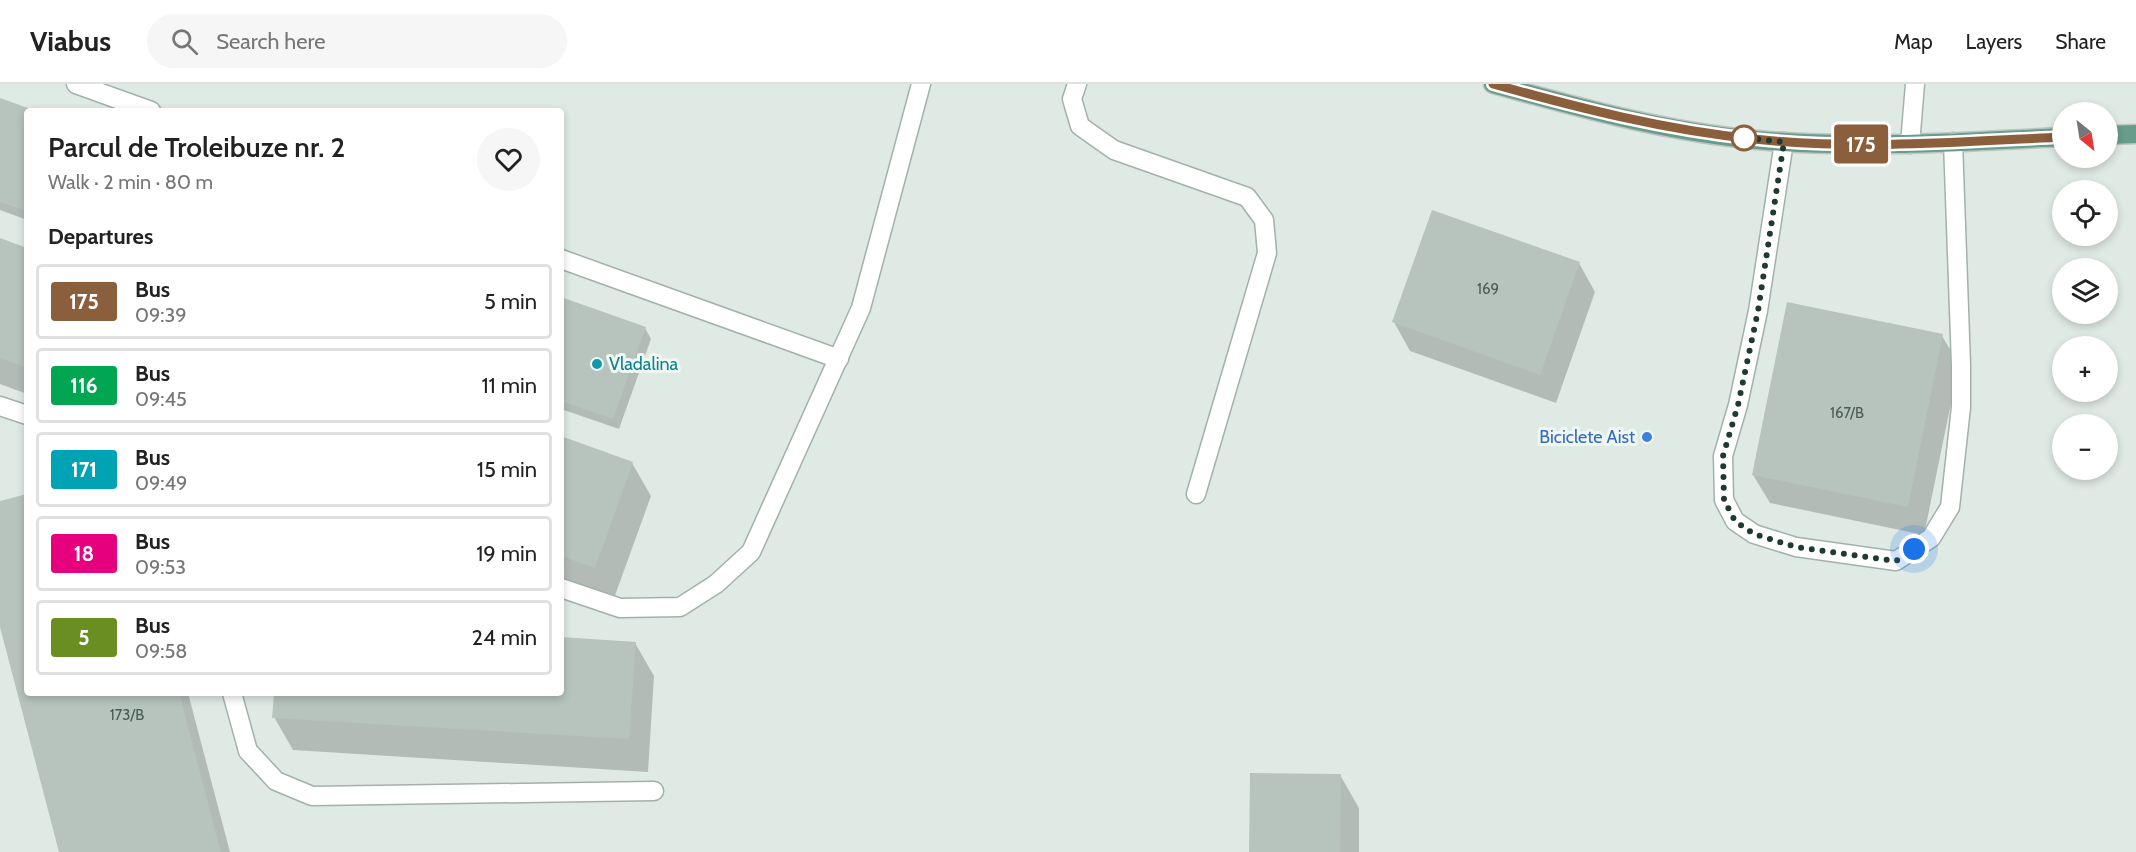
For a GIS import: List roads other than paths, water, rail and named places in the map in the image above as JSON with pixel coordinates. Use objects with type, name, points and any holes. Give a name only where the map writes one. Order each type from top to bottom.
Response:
[{"type":"main road","points":[[1493,84],[1591,111],[1655,124],[1784,142],[1910,144],[2052,137]]},
{"type":"main road","points":[[2118,135],[2136,134]]},
{"type":"lane","points":[[76,84],[143,108]]},
{"type":"lane","points":[[564,589],[620,608],[680,607],[716,584],[751,552],[861,308],[921,84]]},
{"type":"lane","points":[[1077,84],[1072,99],[1080,126],[1114,150],[1247,197],[1264,220],[1267,253],[1196,494]]},
{"type":"lane","points":[[1910,144],[1915,84]]},
{"type":"lane","points":[[1784,142],[1758,311],[1738,405],[1723,456],[1724,500],[1735,521],[1754,534],[1796,547],[1896,561],[1931,538],[1950,507],[1961,407],[1953,142]]},
{"type":"lane","points":[[564,259],[839,359]]},
{"type":"lane","points":[[0,406],[24,414]]},
{"type":"lane","points":[[233,696],[248,751],[276,781],[312,796],[654,791]]},
{"type":"place","name":"Vladalina","points":[[597,364]]},
{"type":"place","name":"Biciclete Aist","points":[[1647,437]]}]
